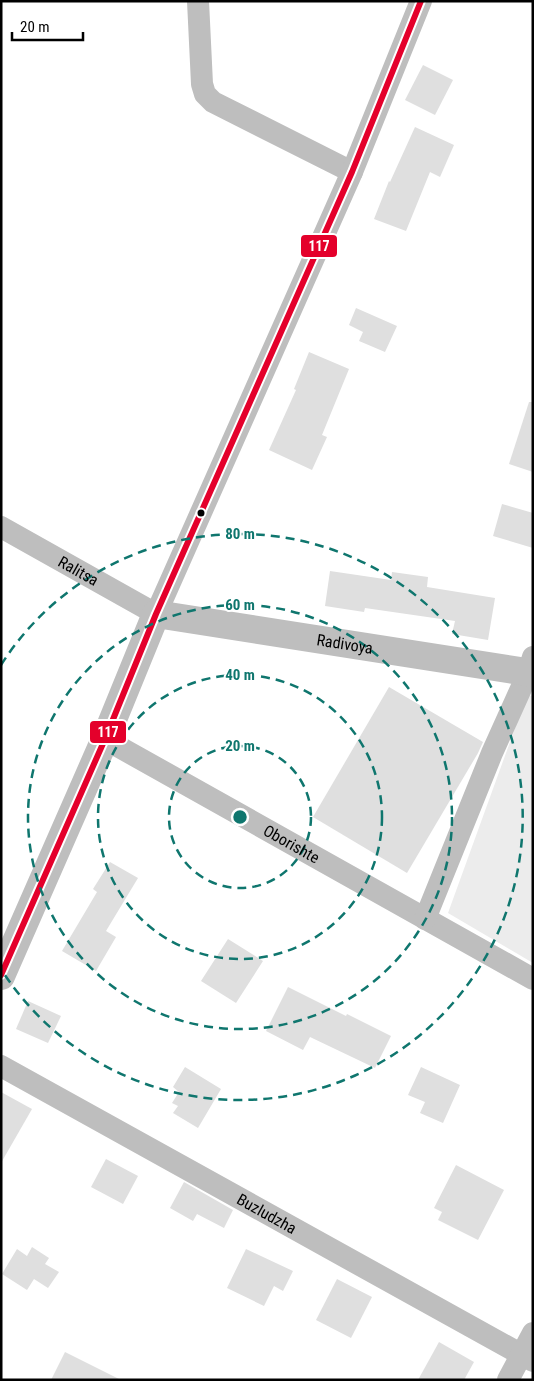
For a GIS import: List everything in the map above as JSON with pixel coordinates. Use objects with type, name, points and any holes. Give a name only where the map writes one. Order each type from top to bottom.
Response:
[{"type":"street","points":[[198,1],[202,84],[205,94],[213,102],[352,172]]},
{"type":"street","points":[[2,972],[105,740],[156,614],[352,172],[421,1]]},
{"type":"street","name":"Ralitsa","points":[[1,526],[156,614]]},
{"type":"street","name":"Radivoya","points":[[156,614],[531,668]]},
{"type":"street","points":[[425,919],[492,753],[531,668]]},
{"type":"street","name":"Oborishte","points":[[105,740],[533,979]]},
{"type":"street","name":"Buzludzha","points":[[1,1066],[527,1358]]},
{"type":"street","points":[[508,1380],[527,1358],[533,1333]]},
{"type":"shaded area","points":[[527,695],[533,696],[533,963],[448,913]]},
{"type":"building","points":[[423,65],[453,80],[435,115],[405,100]]},
{"type":"building","points":[[415,127],[454,145],[440,177],[430,172],[406,231],[374,219],[389,181]]},
{"type":"building","points":[[356,308],[397,326],[385,352],[359,341],[363,332],[349,325]]},
{"type":"building","points":[[309,352],[349,369],[322,435],[327,437],[312,470],[269,450],[296,390],[294,389]]},
{"type":"building","points":[[529,402],[533,402],[533,472],[509,464]]},
{"type":"building","points":[[502,504],[533,513],[533,548],[493,536]]},
{"type":"building","points":[[330,571],[391,580],[392,572],[428,577],[427,587],[495,598],[488,640],[452,634],[455,621],[365,608],[364,612],[325,606]]},
{"type":"building","points":[[389,687],[483,742],[407,873],[313,817]]},
{"type":"building","points":[[110,862],[138,878],[106,931],[116,937],[96,971],[62,951],[97,892],[93,889]]},
{"type":"building","points":[[228,939],[263,961],[236,1003],[201,981]]},
{"type":"building","points":[[288,987],[391,1036],[375,1068],[310,1037],[303,1050],[266,1031]]},
{"type":"building","points":[[28,1001],[61,1016],[48,1043],[16,1029]]},
{"type":"building","points":[[185,1067],[221,1089],[198,1128],[173,1113],[178,1106],[172,1103],[179,1092],[173,1087]]},
{"type":"building","points":[[421,1067],[460,1085],[443,1123],[420,1113],[425,1102],[408,1095]]},
{"type":"building","points":[[1,1092],[32,1109],[1,1163]]},
{"type":"building","points":[[106,1159],[138,1176],[123,1204],[91,1187]]},
{"type":"building","points":[[456,1165],[504,1190],[478,1240],[438,1220],[442,1212],[434,1208]]},
{"type":"building","points":[[184,1182],[233,1210],[224,1228],[197,1214],[193,1221],[170,1208]]},
{"type":"building","points":[[32,1247],[49,1258],[45,1264],[59,1272],[48,1288],[34,1279],[27,1290],[2,1274],[17,1249],[27,1256]]},
{"type":"building","points":[[246,1249],[293,1271],[283,1291],[274,1286],[264,1306],[227,1288]]},
{"type":"building","points":[[337,1279],[372,1297],[351,1338],[316,1320]]},
{"type":"building","points":[[439,1342],[474,1362],[464,1380],[418,1380]]},
{"type":"building","points":[[65,1352],[121,1380],[51,1380]]},
{"type":"transit line","name":"117","points":[[1,975],[105,739],[156,614],[352,172],[421,1]]}]
